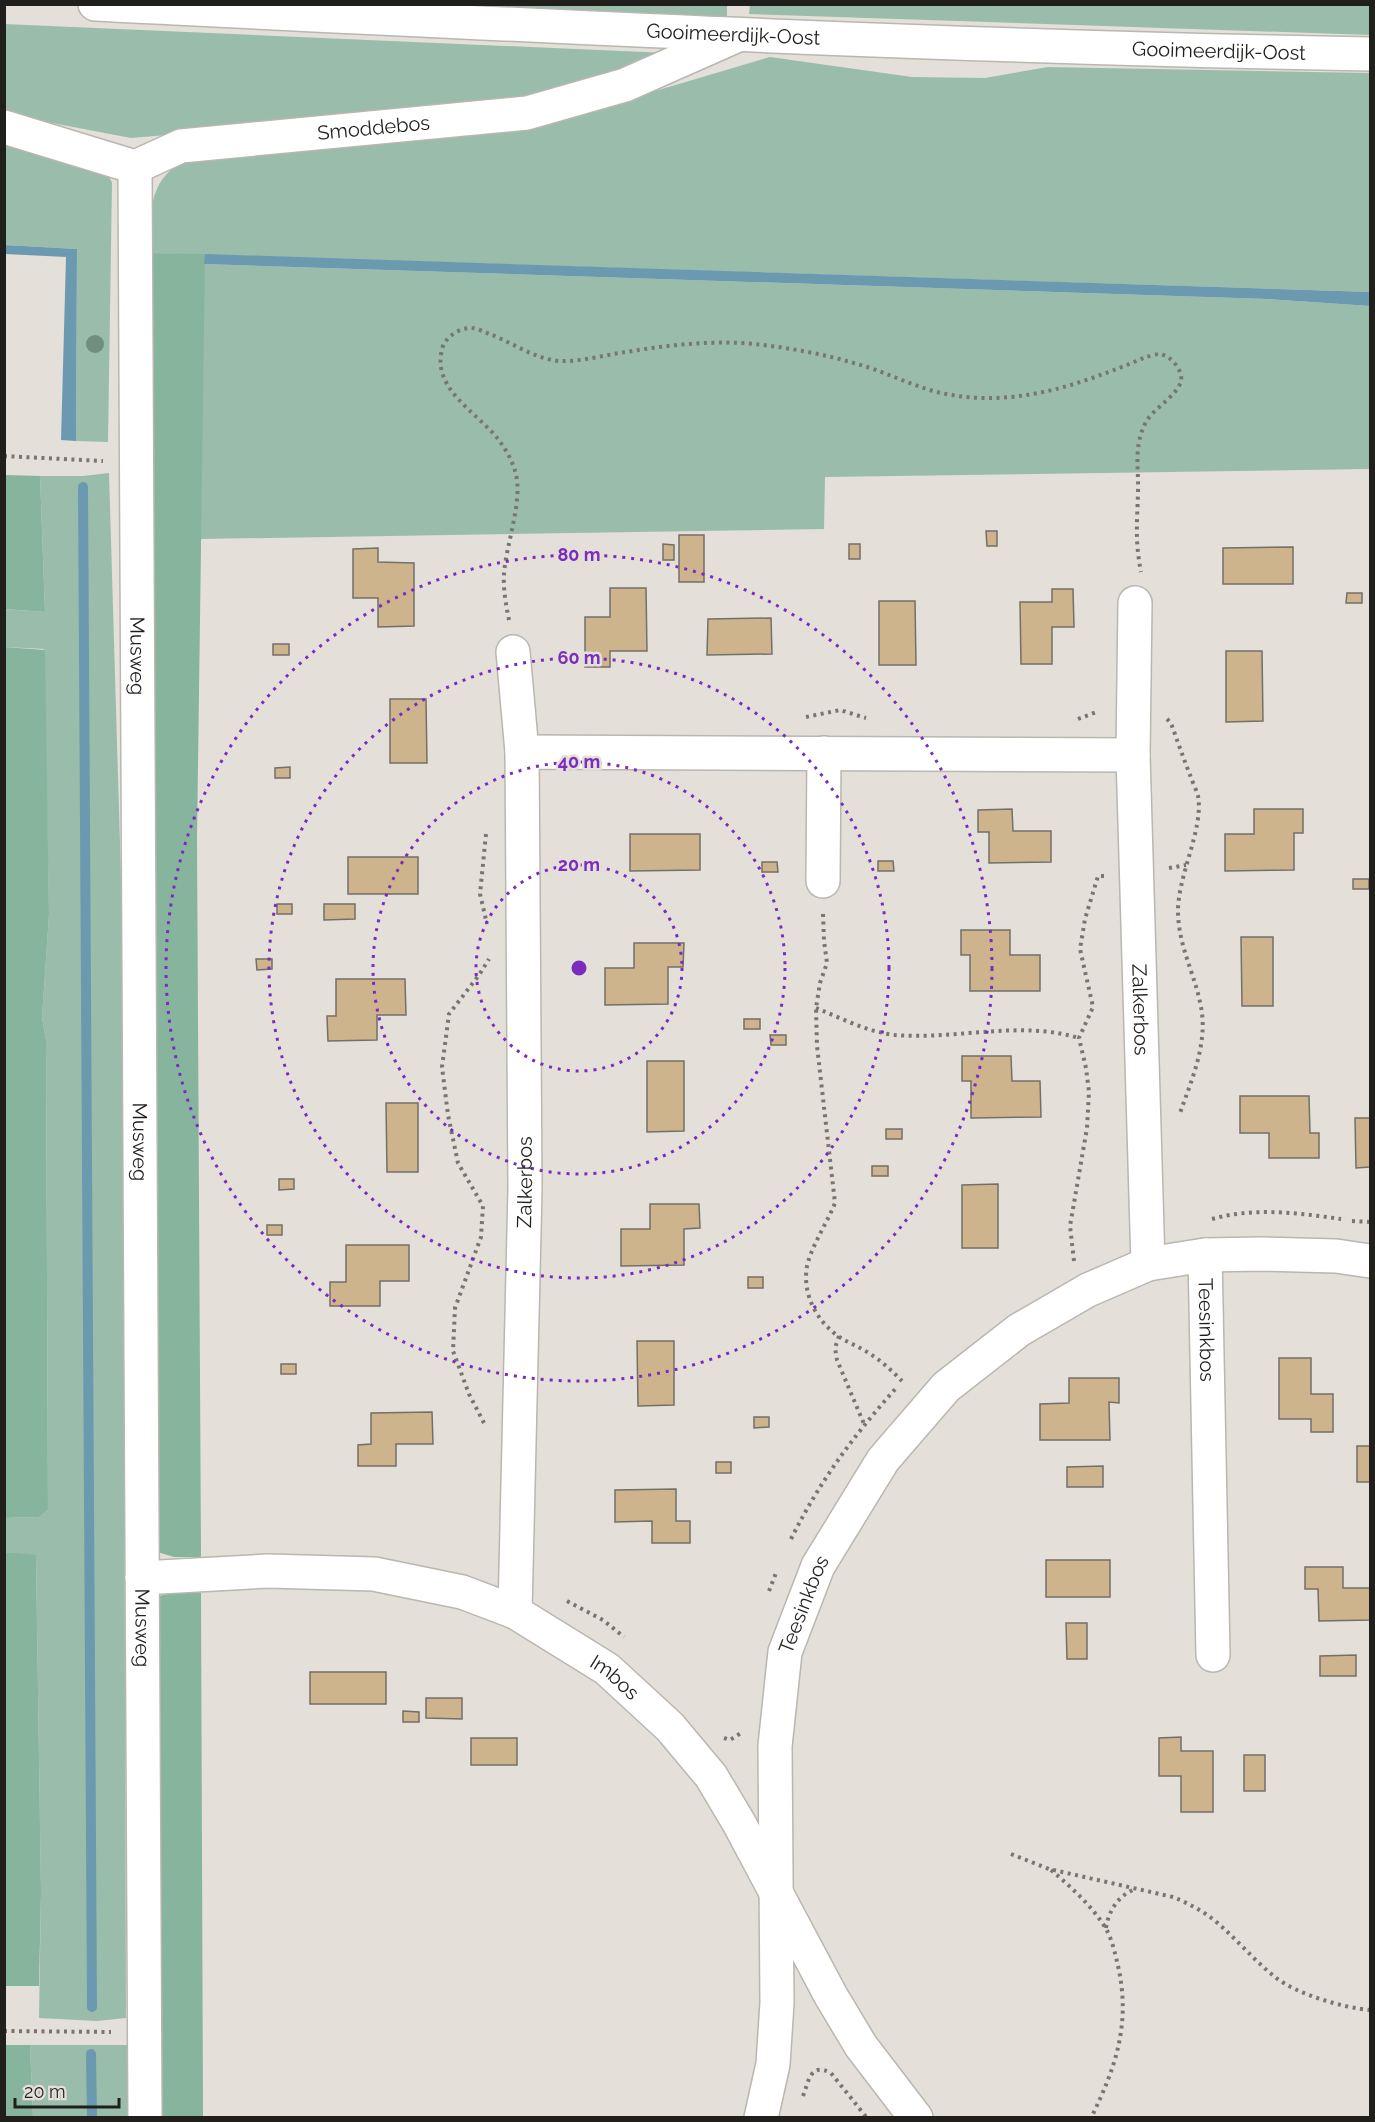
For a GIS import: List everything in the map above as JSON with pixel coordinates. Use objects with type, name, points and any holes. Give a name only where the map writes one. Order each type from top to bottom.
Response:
[{"type":"street","name":"Gooimeerdijk-Oost","points":[[96,4],[738,35],[923,40],[1131,50],[1371,54]]},
{"type":"street","name":"Smoddebos","points":[[135,166],[182,146],[527,112],[625,85],[738,35]]},
{"type":"street","points":[[4,127],[135,166]]},
{"type":"street","name":"Musweg","points":[[135,166],[146,2118]]},
{"type":"street","name":"Zalkerbos","points":[[1135,603],[1133,755],[1148,1264]]},
{"type":"street","name":"Zalkerbos","points":[[513,652],[522,752],[525,1189],[515,1612]]},
{"type":"street","points":[[522,752],[1133,755]]},
{"type":"street","points":[[823,881],[824,753]]},
{"type":"street","name":"Teesinkbos","points":[[1205,1255],[1212,1655]]},
{"type":"street","name":"Teesinkbos","points":[[916,2118],[861,2046],[831,1996],[776,1891],[775,1746],[785,1652],[818,1566],[883,1460],[946,1387],[1019,1330],[1088,1290],[1148,1264],[1205,1255],[1325,1256],[1371,1261]]},
{"type":"street","name":"Imbos","points":[[142,1578],[268,1571],[374,1574],[462,1592],[515,1612],[607,1669],[670,1727],[711,1776],[740,1823],[776,1891],[777,2003],[773,2064],[761,2118]]},
{"type":"path","points":[[513,652],[504,574],[518,490],[515,472],[497,438],[461,402],[447,385],[442,373],[441,357],[448,338],[458,331],[472,328],[558,361],[585,359],[678,344],[754,344],[809,352],[859,364],[907,383],[944,394],[974,399],[1016,398],[1059,390],[1146,357],[1160,354],[1165,356],[1171,359],[1176,366],[1181,379],[1178,388],[1147,419],[1139,436],[1136,450],[1138,494],[1136,548],[1144,585],[1135,603]]},
{"type":"path","points":[[4,456],[137,463]]},
{"type":"path","points":[[1071,721],[1121,705],[1150,707],[1160,712],[1171,723],[1198,797],[1197,816],[1182,875],[1178,911],[1179,936],[1201,1007],[1202,1039],[1198,1060],[1177,1121]]},
{"type":"path","points":[[802,718],[840,710],[868,718]]},
{"type":"path","points":[[488,830],[485,839],[480,894],[488,929]]},
{"type":"path","points":[[1074,1262],[1070,1227],[1087,1128],[1089,1092],[1079,1038],[1093,1007],[1080,949],[1085,919],[1098,876],[1137,874],[1186,866]]},
{"type":"path","points":[[823,881],[824,942],[827,963],[820,983],[816,1008],[817,1046],[835,1203],[813,1247],[807,1265],[806,1283],[809,1300],[832,1332],[882,1362],[903,1381]]},
{"type":"path","points":[[488,1430],[469,1394],[453,1351],[455,1308],[481,1237],[483,1206],[458,1163],[448,1115],[442,1067],[449,1014],[479,975],[493,951]]},
{"type":"path","points":[[816,1008],[860,1026],[892,1035],[922,1036],[1027,1031],[1065,1034],[1079,1038]]},
{"type":"path","points":[[1065,1265],[1083,1258]]},
{"type":"path","points":[[839,1336],[835,1348],[837,1360],[864,1424]]},
{"type":"path","points":[[787,1548],[830,1469],[864,1424],[910,1373]]},
{"type":"path","points":[[768,1595],[778,1567]]},
{"type":"path","points":[[565,1600],[603,1620],[625,1638]]},
{"type":"path","points":[[716,1732],[730,1740],[738,1736],[745,1728]]},
{"type":"path","points":[[1011,1854],[1050,1869],[1173,1897],[1192,1905],[1219,1924],[1276,1978],[1296,1990],[1358,2009],[1371,2010]]},
{"type":"path","points":[[1050,1869],[1090,1907],[1106,1928],[1123,1988],[1124,2017],[1116,2060],[1107,2086],[1091,2118]]},
{"type":"path","points":[[1106,1928],[1107,1919],[1116,1902],[1125,1893],[1136,1888]]},
{"type":"path","points":[[4,2031],[145,2033]]},
{"type":"path","points":[[801,2107],[812,2073],[818,2069],[825,2070],[831,2073],[867,2118]]},
{"type":"green space","points":[[750,4],[1370,4],[1370,35],[749,14]]},
{"type":"green space","points":[[290,5],[727,5],[727,16],[468,16]]},
{"type":"green space","points":[[4,24],[667,53],[535,99],[131,138],[5,114]]},
{"type":"green space","points":[[770,57],[912,77],[985,78],[1048,67],[1370,73],[1370,292],[148,253],[150,214],[157,190],[171,170],[188,161],[223,152],[571,116]]},
{"type":"green space","points":[[4,141],[108,174],[112,183],[108,442],[76,441],[77,249],[5,245]]},
{"type":"green space","points":[[148,253],[205,254],[197,839],[201,1557],[174,1557],[154,1551]]},
{"type":"green space","points":[[204,264],[1267,299],[1370,306],[1370,469],[825,477],[824,529],[200,539]]},
{"type":"green space","points":[[109,473],[123,984],[126,2018],[97,2021],[39,2018],[41,1892],[36,1556],[5,1553],[5,1518],[39,1517],[48,1510],[46,1040],[42,1018],[49,914],[44,649],[5,647],[4,609],[45,612],[40,476],[83,476]]},
{"type":"green space","points":[[5,475],[40,476],[45,612],[5,609]]},
{"type":"green space","points":[[5,647],[45,650],[49,914],[42,1018],[46,1040],[48,1510],[39,1517],[4,1518]]},
{"type":"green space","points":[[5,1553],[36,1555],[41,1892],[39,1986],[5,1986]]},
{"type":"green space","points":[[173,1593],[201,1593],[203,2117],[156,2117],[154,1597]]},
{"type":"green space","points":[[5,2045],[30,2045],[33,2117],[5,2117]]},
{"type":"green space","points":[[30,2045],[127,2045],[128,2117],[33,2117]]},
{"type":"water","points":[[5,245],[77,249],[76,441],[61,440],[66,257],[5,254]]},
{"type":"water","points":[[205,254],[1370,292],[1370,306],[1267,299],[204,264]]},
{"type":"building","points":[[986,531],[997,531],[997,546],[987,546]]},
{"type":"building","points":[[679,535],[704,535],[704,582],[679,582]]},
{"type":"building","points":[[663,544],[674,545],[674,560],[663,560]]},
{"type":"building","points":[[849,544],[860,544],[860,559],[849,559]]},
{"type":"building","points":[[1293,547],[1293,584],[1223,584],[1223,548]]},
{"type":"building","points":[[378,548],[378,562],[414,563],[414,626],[378,627],[378,598],[353,598],[353,549]]},
{"type":"building","points":[[610,588],[646,588],[647,651],[610,651],[610,667],[585,667],[585,617],[610,617]]},
{"type":"building","points":[[1052,589],[1073,589],[1074,627],[1052,627],[1052,664],[1021,664],[1020,602],[1052,602]]},
{"type":"building","points":[[1347,593],[1362,593],[1362,603],[1346,603]]},
{"type":"building","points":[[879,601],[915,601],[916,665],[879,665]]},
{"type":"building","points":[[771,618],[772,654],[707,655],[708,619]]},
{"type":"building","points":[[273,644],[289,644],[289,655],[273,655]]},
{"type":"building","points":[[1226,651],[1262,651],[1263,721],[1226,722]]},
{"type":"building","points":[[390,699],[426,699],[427,763],[390,763]]},
{"type":"building","points":[[290,767],[290,778],[275,778],[275,768]]},
{"type":"building","points":[[1012,809],[1013,831],[1051,831],[1051,862],[989,863],[989,832],[978,832],[978,810]]},
{"type":"building","points":[[1254,809],[1303,809],[1303,833],[1294,833],[1294,870],[1225,871],[1225,834],[1254,834]]},
{"type":"building","points":[[630,834],[700,834],[700,870],[630,871]]},
{"type":"building","points":[[348,857],[418,857],[418,894],[348,894]]},
{"type":"building","points":[[878,861],[893,861],[894,871],[878,871]]},
{"type":"building","points":[[762,862],[777,862],[778,872],[762,872]]},
{"type":"building","points":[[1353,879],[1369,879],[1369,889],[1353,889]]},
{"type":"building","points":[[277,904],[292,904],[292,914],[277,914]]},
{"type":"building","points":[[324,904],[355,904],[355,919],[324,920]]},
{"type":"building","points":[[961,930],[1010,930],[1010,955],[1040,955],[1040,991],[970,991],[970,955],[961,955]]},
{"type":"building","points":[[1241,937],[1273,937],[1273,1006],[1242,1006]]},
{"type":"building","points":[[634,943],[684,943],[683,967],[668,967],[668,1004],[605,1005],[605,968],[634,968]]},
{"type":"building","points":[[256,959],[272,959],[272,969],[257,970]]},
{"type":"building","points":[[336,979],[405,979],[406,1015],[377,1015],[377,1040],[328,1041],[327,1016],[336,1016]]},
{"type":"building","points":[[744,1019],[760,1019],[760,1029],[744,1029]]},
{"type":"building","points":[[770,1035],[786,1035],[786,1045],[771,1045]]},
{"type":"building","points":[[962,1056],[1011,1056],[1012,1081],[1040,1081],[1041,1117],[971,1118],[971,1081],[962,1081]]},
{"type":"building","points":[[647,1061],[684,1061],[684,1131],[647,1132]]},
{"type":"building","points":[[1240,1096],[1309,1096],[1310,1133],[1319,1133],[1319,1158],[1269,1158],[1269,1133],[1240,1133]]},
{"type":"building","points":[[386,1103],[418,1103],[418,1172],[387,1172]]},
{"type":"building","points":[[1355,1118],[1370,1118],[1370,1167],[1356,1168]]},
{"type":"building","points":[[886,1129],[902,1129],[902,1139],[886,1139]]},
{"type":"building","points":[[872,1166],[888,1166],[888,1176],[872,1176]]},
{"type":"building","points":[[279,1179],[294,1179],[294,1189],[279,1190]]},
{"type":"building","points":[[998,1184],[998,1248],[962,1248],[962,1185]]},
{"type":"building","points":[[650,1204],[699,1204],[700,1228],[684,1229],[684,1265],[621,1266],[621,1229],[650,1229]]},
{"type":"building","points":[[267,1225],[282,1225],[282,1235],[267,1235]]},
{"type":"building","points":[[346,1245],[409,1245],[409,1281],[380,1281],[380,1306],[330,1306],[330,1282],[346,1282]]},
{"type":"building","points":[[748,1277],[763,1277],[763,1288],[748,1288]]},
{"type":"building","points":[[637,1341],[674,1341],[674,1405],[638,1406]]},
{"type":"building","points":[[1279,1358],[1311,1358],[1311,1394],[1333,1394],[1333,1432],[1311,1432],[1311,1419],[1279,1419]]},
{"type":"building","points":[[281,1364],[296,1364],[296,1374],[281,1374]]},
{"type":"building","points":[[1069,1378],[1119,1378],[1119,1403],[1109,1402],[1110,1440],[1040,1440],[1040,1404],[1069,1403]]},
{"type":"building","points":[[432,1412],[433,1444],[396,1444],[396,1466],[358,1466],[358,1445],[371,1444],[371,1413]]},
{"type":"building","points":[[754,1417],[769,1417],[769,1427],[754,1428]]},
{"type":"building","points":[[1357,1446],[1370,1446],[1370,1482],[1357,1482]]},
{"type":"building","points":[[716,1462],[731,1462],[731,1473],[716,1473]]},
{"type":"building","points":[[1103,1466],[1103,1487],[1067,1487],[1067,1467]]},
{"type":"building","points":[[676,1489],[676,1521],[690,1521],[690,1543],[652,1543],[652,1521],[615,1522],[615,1490]]},
{"type":"building","points":[[1046,1560],[1110,1560],[1110,1597],[1046,1597]]},
{"type":"building","points":[[1305,1567],[1343,1567],[1343,1588],[1370,1588],[1370,1620],[1319,1621],[1318,1589],[1305,1589]]},
{"type":"building","points":[[1066,1623],[1087,1623],[1087,1659],[1067,1659]]},
{"type":"building","points":[[1356,1655],[1356,1676],[1320,1676],[1320,1656]]},
{"type":"building","points":[[310,1672],[386,1672],[386,1704],[310,1704]]},
{"type":"building","points":[[426,1698],[462,1698],[462,1719],[426,1718]]},
{"type":"building","points":[[403,1711],[419,1712],[419,1722],[403,1722]]},
{"type":"building","points":[[1181,1737],[1181,1751],[1213,1751],[1213,1812],[1181,1812],[1181,1776],[1159,1776],[1159,1738]]},
{"type":"building","points":[[471,1738],[517,1738],[517,1765],[471,1765]]},
{"type":"building","points":[[1244,1755],[1265,1755],[1265,1791],[1244,1791]]},
{"type":"waterway","points":[[83,487],[92,2007]]},
{"type":"waterway","points":[[91,2054],[92,2118]]}]
